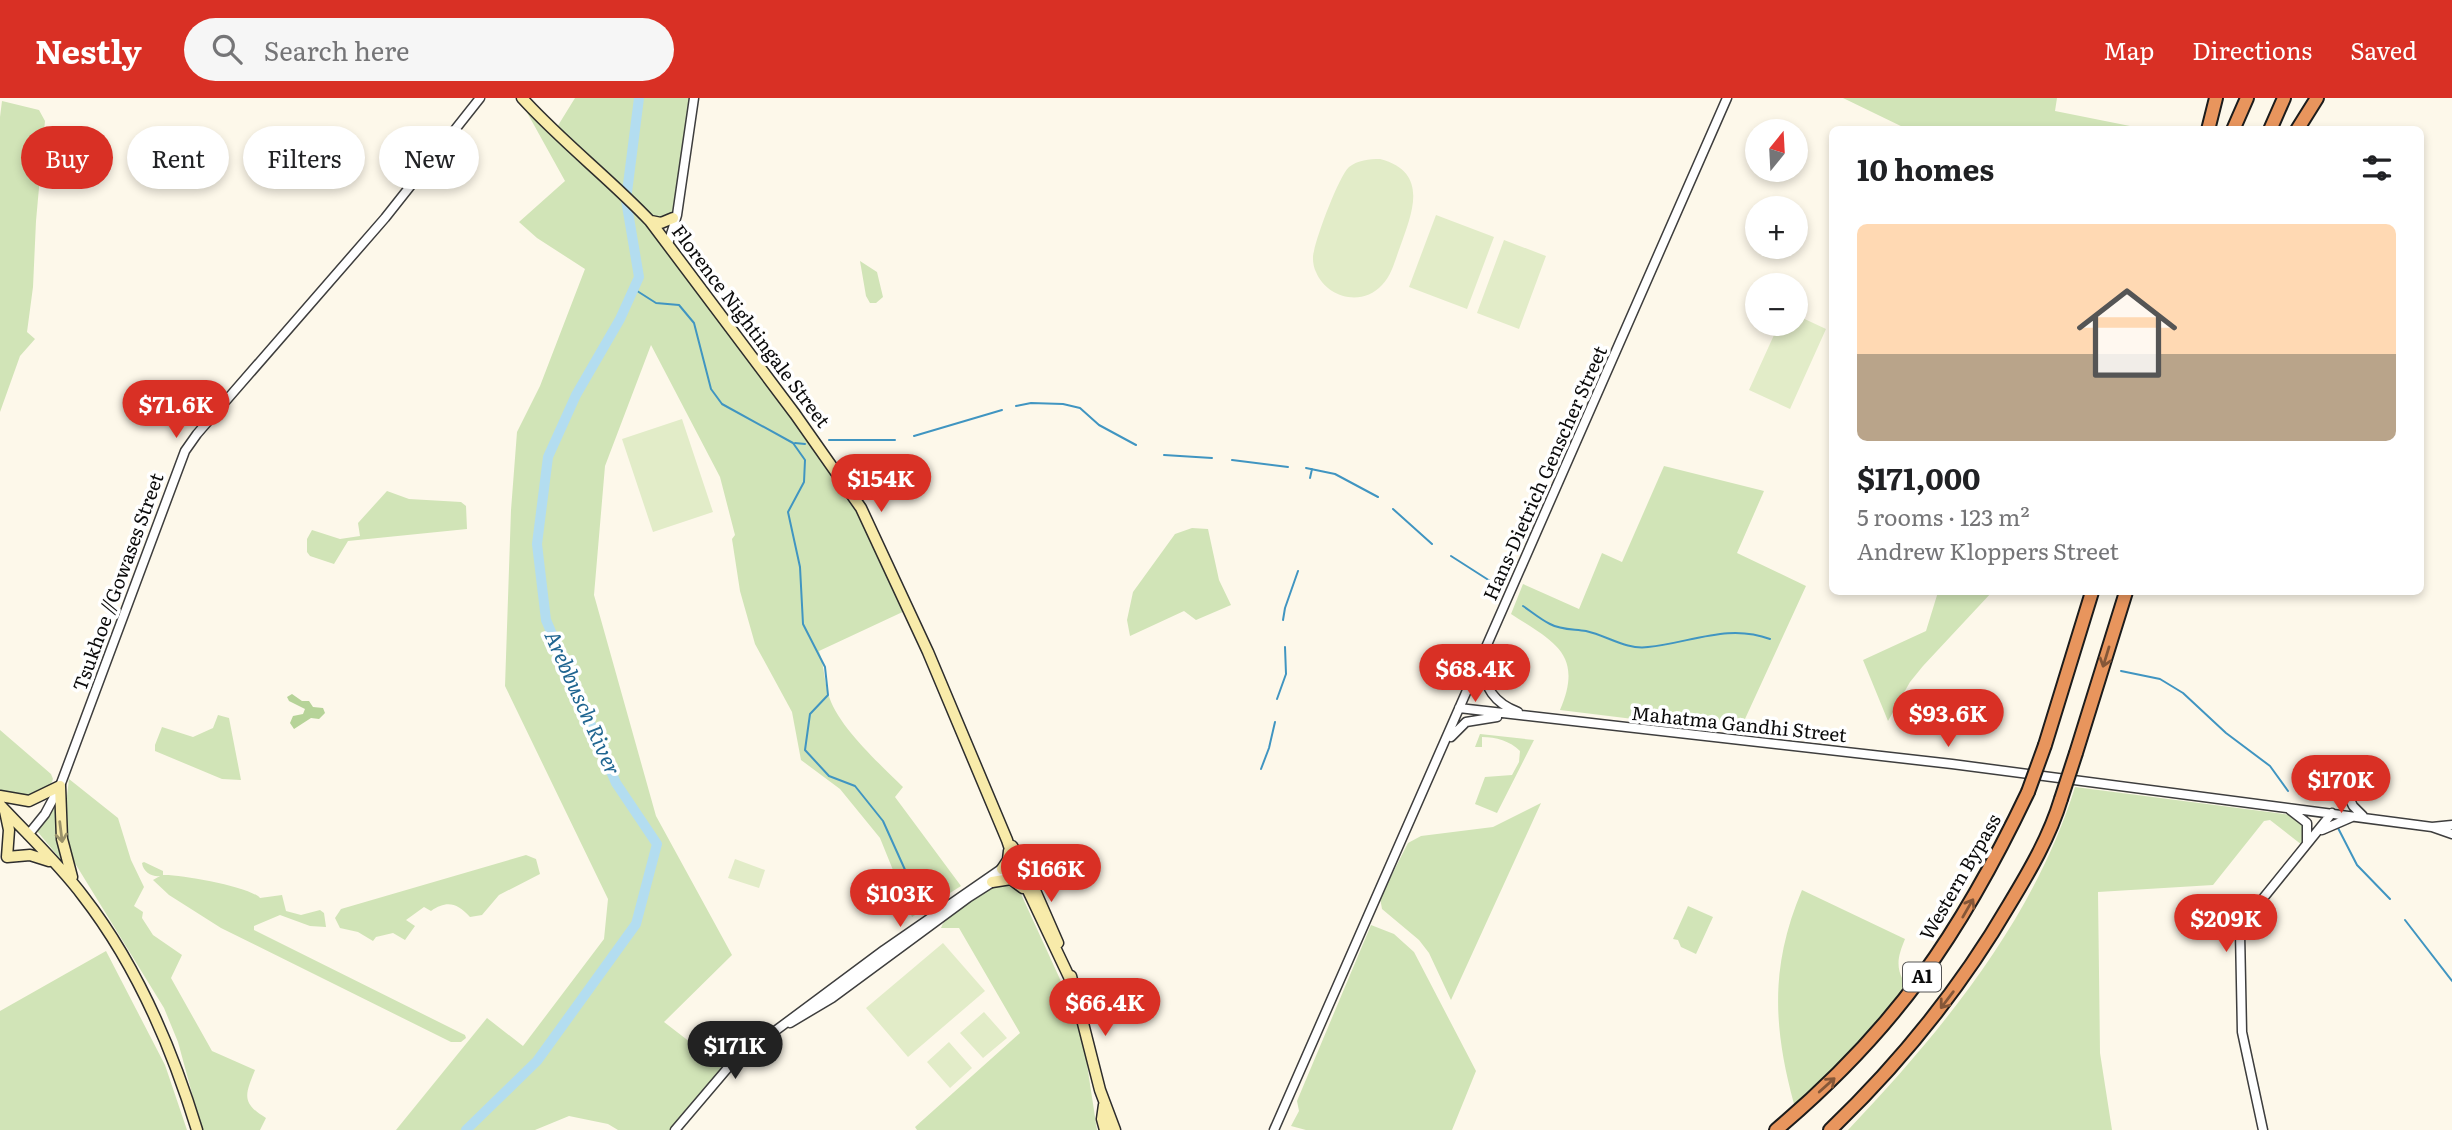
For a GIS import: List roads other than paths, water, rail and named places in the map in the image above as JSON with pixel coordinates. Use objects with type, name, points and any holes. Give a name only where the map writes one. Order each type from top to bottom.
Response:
[{"type":"highway","points":[[2209,126],[2216,98]]},
{"type":"highway","points":[[2235,126],[2247,98]]},
{"type":"highway","points":[[2272,126],[2284,98]]},
{"type":"highway","points":[[2300,126],[2317,98]]},
{"type":"highway","name":"Western Bypass","points":[[1776,1130],[1840,1074],[1871,1042],[1931,966],[1992,867],[2028,792],[2091,595]]},
{"type":"highway","name":"A1","points":[[1830,1130],[1898,1063],[1955,990],[2021,885],[2056,815],[2125,595]]},
{"type":"main road","name":"Florence Nightingale Street","points":[[522,98],[556,134],[623,192],[650,221],[844,481],[861,508],[928,652],[1008,845],[1070,971],[1071,981]]},
{"type":"main road","points":[[650,221],[661,223],[675,214]]},
{"type":"main road","points":[[0,797],[29,801],[60,786],[62,839],[72,877],[127,965],[158,1025],[197,1130]]},
{"type":"main road","points":[[0,797],[80,892]]},
{"type":"main road","points":[[2,808],[72,877]]},
{"type":"main road","points":[[2,808],[9,830],[7,857],[36,856],[55,864]]},
{"type":"main road","points":[[1002,869],[1008,860],[1008,845]]},
{"type":"main road","name":"Florence Nightingale Street","points":[[1018,862],[1032,900],[1071,981],[1089,1039],[1104,1105],[1102,1119],[1105,1130]]},
{"type":"main road","points":[[992,882],[1015,880],[1032,900]]},
{"type":"main road","name":"Florence Nightingale Street","points":[[1104,1105],[1111,1114],[1115,1130]]},
{"type":"street","name":"Tsukhoe //Gowases Street","points":[[30,833],[50,806],[60,786],[185,451],[384,218],[480,98]]},
{"type":"street","points":[[667,242],[675,214],[694,98]]},
{"type":"street","name":"Hans-Dietrich Genscher Street","points":[[1274,1130],[1727,98]]},
{"type":"street","points":[[1479,663],[1486,687],[1495,700],[1531,717]]},
{"type":"street","name":"Mahatma Gandhi Street","points":[[1459,708],[1926,761],[2285,806],[2432,827],[2452,834]]},
{"type":"street","points":[[1443,747],[1458,727],[1473,719],[1531,717]]},
{"type":"street","points":[[2347,793],[2353,806],[2365,818]]},
{"type":"street","points":[[2285,806],[2307,823],[2309,833],[2306,846]]},
{"type":"street","points":[[2263,1130],[2242,1032],[2240,932],[2252,912],[2332,813]]},
{"type":"street","points":[[2317,832],[2355,816]]},
{"type":"street","name":"Mahatma Gandhi Street","points":[[2432,827],[2452,825]]},
{"type":"street","points":[[675,1130],[725,1069],[884,950],[1002,869],[1018,862]]},
{"type":"street","points":[[787,1024],[832,998],[1018,862]]},
{"type":"waterway","name":"Arebbusch River","points":[[466,1130],[537,1061],[636,924],[657,844],[616,783],[546,620],[537,544],[548,457],[576,395],[620,319],[639,277],[626,200],[639,98]]},
{"type":"waterway","points":[[634,289],[656,303],[679,305],[694,323],[711,389],[722,404],[793,443],[805,460],[804,482],[788,512],[800,567],[803,624],[825,667],[828,695],[810,714],[805,750],[829,776],[855,786],[883,821],[906,872],[916,906]]},
{"type":"waterway","points":[[1016,406],[1031,403],[1063,404],[1080,408],[1099,425],[1136,445]]},
{"type":"waterway","points":[[914,436],[1002,410]]},
{"type":"waterway","points":[[829,440],[895,440]]},
{"type":"waterway","points":[[795,443],[805,444]]},
{"type":"waterway","points":[[1164,455],[1212,458]]},
{"type":"waterway","points":[[1232,460],[1288,467]]},
{"type":"waterway","points":[[1306,468],[1335,474],[1378,497]]},
{"type":"waterway","points":[[1310,478],[1312,469]]},
{"type":"waterway","points":[[1393,509],[1432,544]]},
{"type":"waterway","points":[[1451,556],[1501,588]]},
{"type":"waterway","points":[[1283,620],[1298,571]]},
{"type":"waterway","points":[[1523,606],[1554,626],[1594,633],[1632,646],[1664,645],[1724,633],[1770,639]]},
{"type":"waterway","points":[[1277,699],[1286,674],[1285,647]]},
{"type":"waterway","points":[[2121,671],[2160,679],[2183,693],[2226,733],[2270,766],[2288,791]]},
{"type":"waterway","points":[[1261,769],[1275,722]]},
{"type":"waterway","points":[[2338,828],[2357,865],[2390,899]]},
{"type":"waterway","points":[[2405,920],[2452,981]]}]
